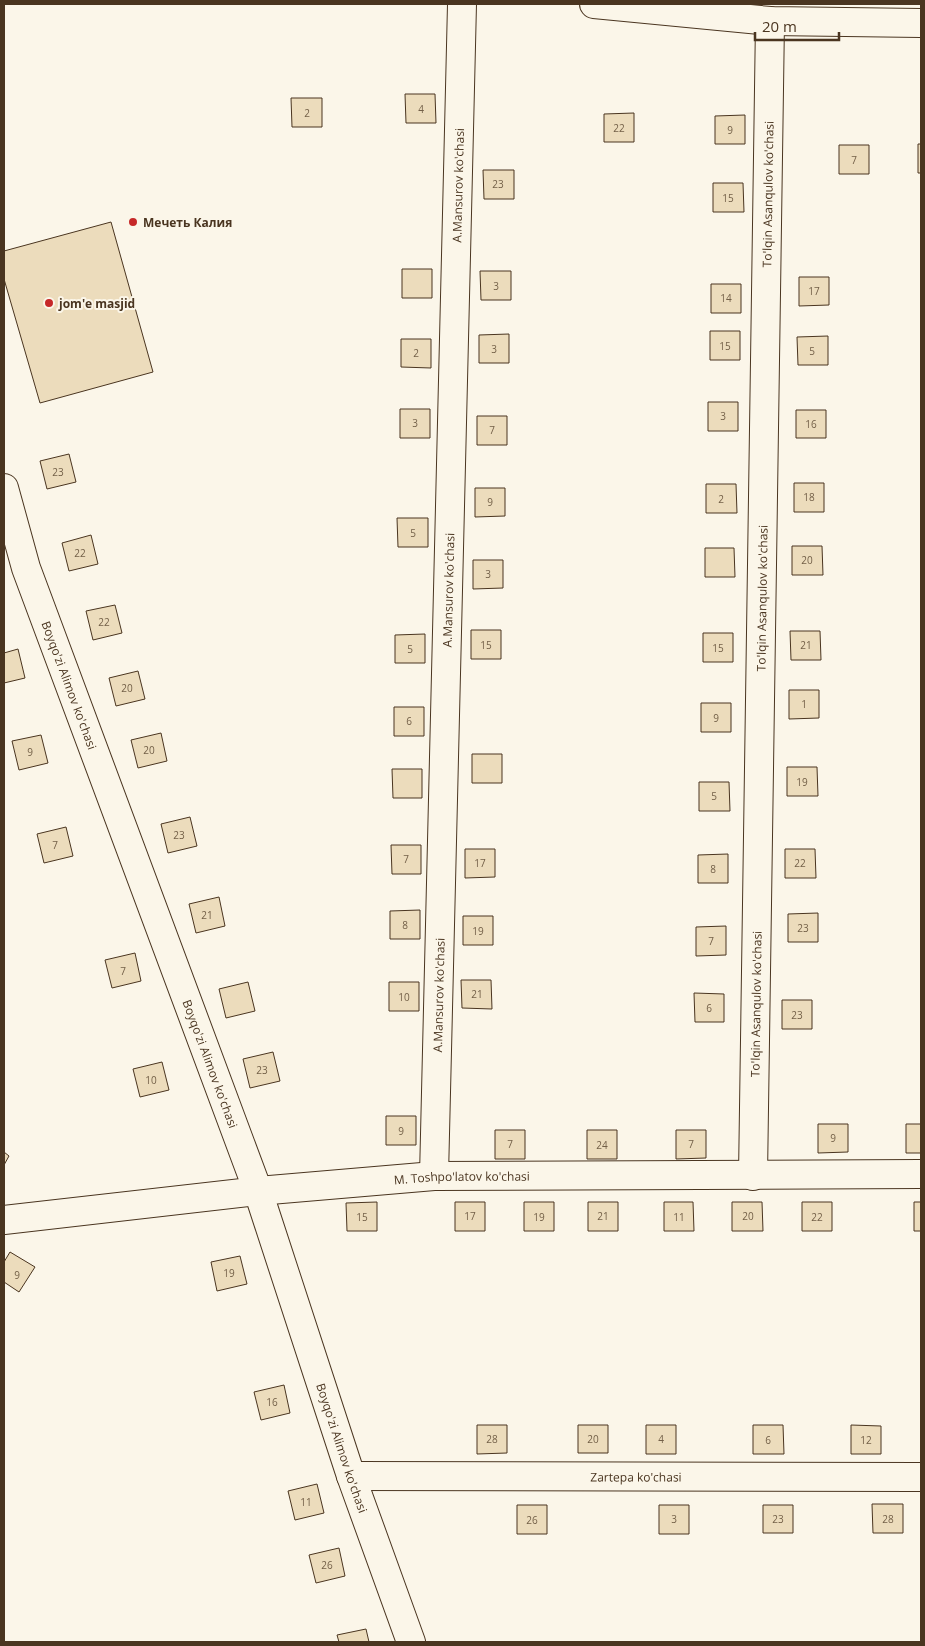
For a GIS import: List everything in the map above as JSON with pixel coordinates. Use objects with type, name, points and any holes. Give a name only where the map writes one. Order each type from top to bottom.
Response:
[{"type":"street","name":"A.Mansurov ko'chasi","points":[[434,1176],[462,4]]},
{"type":"street","points":[[594,4],[714,10],[770,21],[921,23]]},
{"type":"street","name":"To'lqin Asanqulov ko'chasi","points":[[753,1176],[770,21]]},
{"type":"street","name":"Boyqo'zi Alimov ko'chasi","points":[[4,488],[30,577],[258,1191],[351,1476],[411,1642]]},
{"type":"street","name":"M. Toshpo'latov ko'chasi","points":[[4,1220],[258,1191],[434,1176],[921,1174]]},
{"type":"street","name":"Zartepa ko'chasi","points":[[351,1476],[921,1477]]},
{"type":"building","points":[[405,94],[435,94],[436,123],[406,123]]},
{"type":"building","points":[[291,98],[322,98],[322,127],[292,127]]},
{"type":"building","points":[[634,113],[634,142],[604,142],[604,114]]},
{"type":"building","points":[[745,115],[745,144],[715,144],[715,116]]},
{"type":"building","points":[[918,144],[921,144],[921,173],[918,173]]},
{"type":"building","points":[[839,145],[869,145],[869,174],[839,174]]},
{"type":"building","points":[[483,170],[514,170],[514,199],[484,199]]},
{"type":"building","points":[[713,183],[743,183],[744,212],[713,212]]},
{"type":"building","points":[[111,222],[153,372],[40,403],[4,279],[4,251]]},
{"type":"building","points":[[402,269],[432,269],[432,298],[402,298]]},
{"type":"building","points":[[480,271],[511,271],[511,300],[481,300]]},
{"type":"building","points":[[799,277],[829,277],[829,305],[799,306]]},
{"type":"building","points":[[711,284],[741,284],[741,313],[711,313]]},
{"type":"building","points":[[710,331],[740,331],[740,360],[710,360]]},
{"type":"building","points":[[509,334],[509,363],[479,363],[479,335]]},
{"type":"building","points":[[828,336],[828,365],[798,365],[797,337]]},
{"type":"building","points":[[401,339],[431,339],[431,368],[401,367]]},
{"type":"building","points":[[708,402],[738,402],[738,431],[708,431]]},
{"type":"building","points":[[400,409],[430,409],[430,438],[400,438]]},
{"type":"building","points":[[796,410],[826,410],[826,438],[796,438]]},
{"type":"building","points":[[477,416],[507,416],[507,445],[477,445]]},
{"type":"building","points":[[69,454],[76,482],[47,489],[40,461]]},
{"type":"building","points":[[794,483],[824,483],[824,512],[794,512]]},
{"type":"building","points":[[706,484],[736,484],[737,513],[706,513]]},
{"type":"building","points":[[475,488],[505,488],[505,516],[475,517]]},
{"type":"building","points":[[397,518],[428,518],[428,547],[398,547]]},
{"type":"building","points":[[91,535],[98,564],[69,571],[62,543]]},
{"type":"building","points":[[792,546],[822,546],[823,575],[792,575]]},
{"type":"building","points":[[705,548],[734,548],[735,577],[705,577]]},
{"type":"building","points":[[473,560],[503,560],[503,588],[473,589]]},
{"type":"building","points":[[115,605],[122,633],[93,640],[86,611]]},
{"type":"building","points":[[471,630],[501,630],[501,659],[471,659]]},
{"type":"building","points":[[790,631],[820,631],[821,660],[791,660]]},
{"type":"building","points":[[703,633],[733,633],[733,662],[703,662]]},
{"type":"building","points":[[425,634],[425,663],[395,663],[395,635]]},
{"type":"building","points":[[18,649],[25,678],[4,683],[4,653]]},
{"type":"building","points":[[138,671],[145,699],[116,706],[109,678]]},
{"type":"building","points":[[789,690],[819,690],[819,718],[789,719]]},
{"type":"building","points":[[701,703],[731,703],[731,732],[701,732]]},
{"type":"building","points":[[394,707],[424,707],[424,736],[394,736]]},
{"type":"building","points":[[161,733],[167,761],[138,768],[131,740]]},
{"type":"building","points":[[41,735],[48,763],[19,770],[12,741]]},
{"type":"building","points":[[472,754],[502,754],[502,783],[472,783]]},
{"type":"building","points":[[787,767],[817,767],[818,796],[787,796]]},
{"type":"building","points":[[392,769],[422,769],[422,798],[393,798]]},
{"type":"building","points":[[699,782],[729,782],[730,811],[699,811]]},
{"type":"building","points":[[190,817],[197,846],[168,853],[161,824]]},
{"type":"building","points":[[66,827],[73,856],[44,863],[37,834]]},
{"type":"building","points":[[391,845],[421,845],[421,874],[392,874]]},
{"type":"building","points":[[465,849],[495,849],[495,877],[465,878]]},
{"type":"building","points":[[785,849],[815,849],[816,878],[785,878]]},
{"type":"building","points":[[728,854],[728,883],[698,883],[698,855]]},
{"type":"building","points":[[219,897],[225,926],[196,933],[189,904]]},
{"type":"building","points":[[420,910],[420,939],[390,939],[390,911]]},
{"type":"building","points":[[818,913],[818,942],[788,942],[788,914]]},
{"type":"building","points":[[463,916],[493,916],[493,945],[463,945]]},
{"type":"building","points":[[726,926],[726,955],[696,956],[696,927]]},
{"type":"building","points":[[135,953],[141,981],[112,988],[105,960]]},
{"type":"building","points":[[461,980],[491,980],[492,1009],[462,1008]]},
{"type":"building","points":[[248,982],[255,1011],[226,1018],[219,989]]},
{"type":"building","points":[[389,982],[419,982],[419,1011],[389,1011]]},
{"type":"building","points":[[694,993],[724,994],[724,1022],[695,1022]]},
{"type":"building","points":[[782,1000],[812,1000],[812,1029],[782,1029]]},
{"type":"building","points":[[273,1052],[280,1081],[250,1088],[243,1059]]},
{"type":"building","points":[[162,1062],[169,1090],[140,1097],[133,1069]]},
{"type":"building","points":[[386,1116],[416,1116],[416,1145],[386,1145]]},
{"type":"building","points":[[818,1124],[848,1124],[848,1152],[818,1153]]},
{"type":"building","points":[[906,1124],[921,1124],[921,1153],[906,1153]]},
{"type":"building","points":[[495,1130],[525,1130],[525,1159],[495,1159]]},
{"type":"building","points":[[587,1130],[617,1130],[617,1159],[587,1159]]},
{"type":"building","points":[[676,1130],[706,1130],[706,1158],[676,1159]]},
{"type":"building","points":[[4,1152],[9,1156],[4,1165]]},
{"type":"building","points":[[377,1202],[377,1231],[347,1231],[346,1203]]},
{"type":"building","points":[[455,1202],[485,1202],[485,1231],[455,1231]]},
{"type":"building","points":[[524,1202],[554,1202],[554,1231],[524,1231]]},
{"type":"building","points":[[588,1202],[618,1202],[618,1231],[588,1231]]},
{"type":"building","points":[[664,1202],[693,1202],[694,1231],[664,1231]]},
{"type":"building","points":[[732,1202],[762,1202],[763,1231],[732,1231]]},
{"type":"building","points":[[802,1202],[832,1202],[832,1231],[802,1231]]},
{"type":"building","points":[[914,1202],[921,1202],[921,1231],[914,1231]]},
{"type":"building","points":[[10,1252],[35,1267],[19,1292],[4,1282],[4,1262]]},
{"type":"building","points":[[240,1256],[247,1284],[217,1291],[211,1262]]},
{"type":"building","points":[[284,1385],[290,1413],[261,1420],[254,1392]]},
{"type":"building","points":[[477,1425],[507,1425],[507,1453],[477,1454]]},
{"type":"building","points":[[578,1425],[608,1425],[608,1453],[578,1453]]},
{"type":"building","points":[[646,1425],[676,1425],[676,1454],[646,1454]]},
{"type":"building","points":[[753,1425],[783,1425],[784,1454],[753,1454]]},
{"type":"building","points":[[851,1425],[881,1426],[881,1454],[851,1454]]},
{"type":"building","points":[[317,1484],[324,1513],[295,1520],[288,1491]]},
{"type":"building","points":[[872,1504],[903,1504],[903,1533],[873,1533]]},
{"type":"building","points":[[517,1505],[547,1505],[547,1534],[517,1534]]},
{"type":"building","points":[[659,1505],[689,1505],[689,1534],[659,1534]]},
{"type":"building","points":[[763,1505],[793,1505],[793,1533],[763,1533]]},
{"type":"building","points":[[339,1548],[345,1576],[316,1583],[309,1555]]},
{"type":"building","points":[[366,1629],[369,1642],[339,1642],[337,1635]]},
{"type":"place","name":"Мечеть Калия","points":[[133,222]]},
{"type":"place","name":"jom'e masjid","points":[[49,303]]}]
